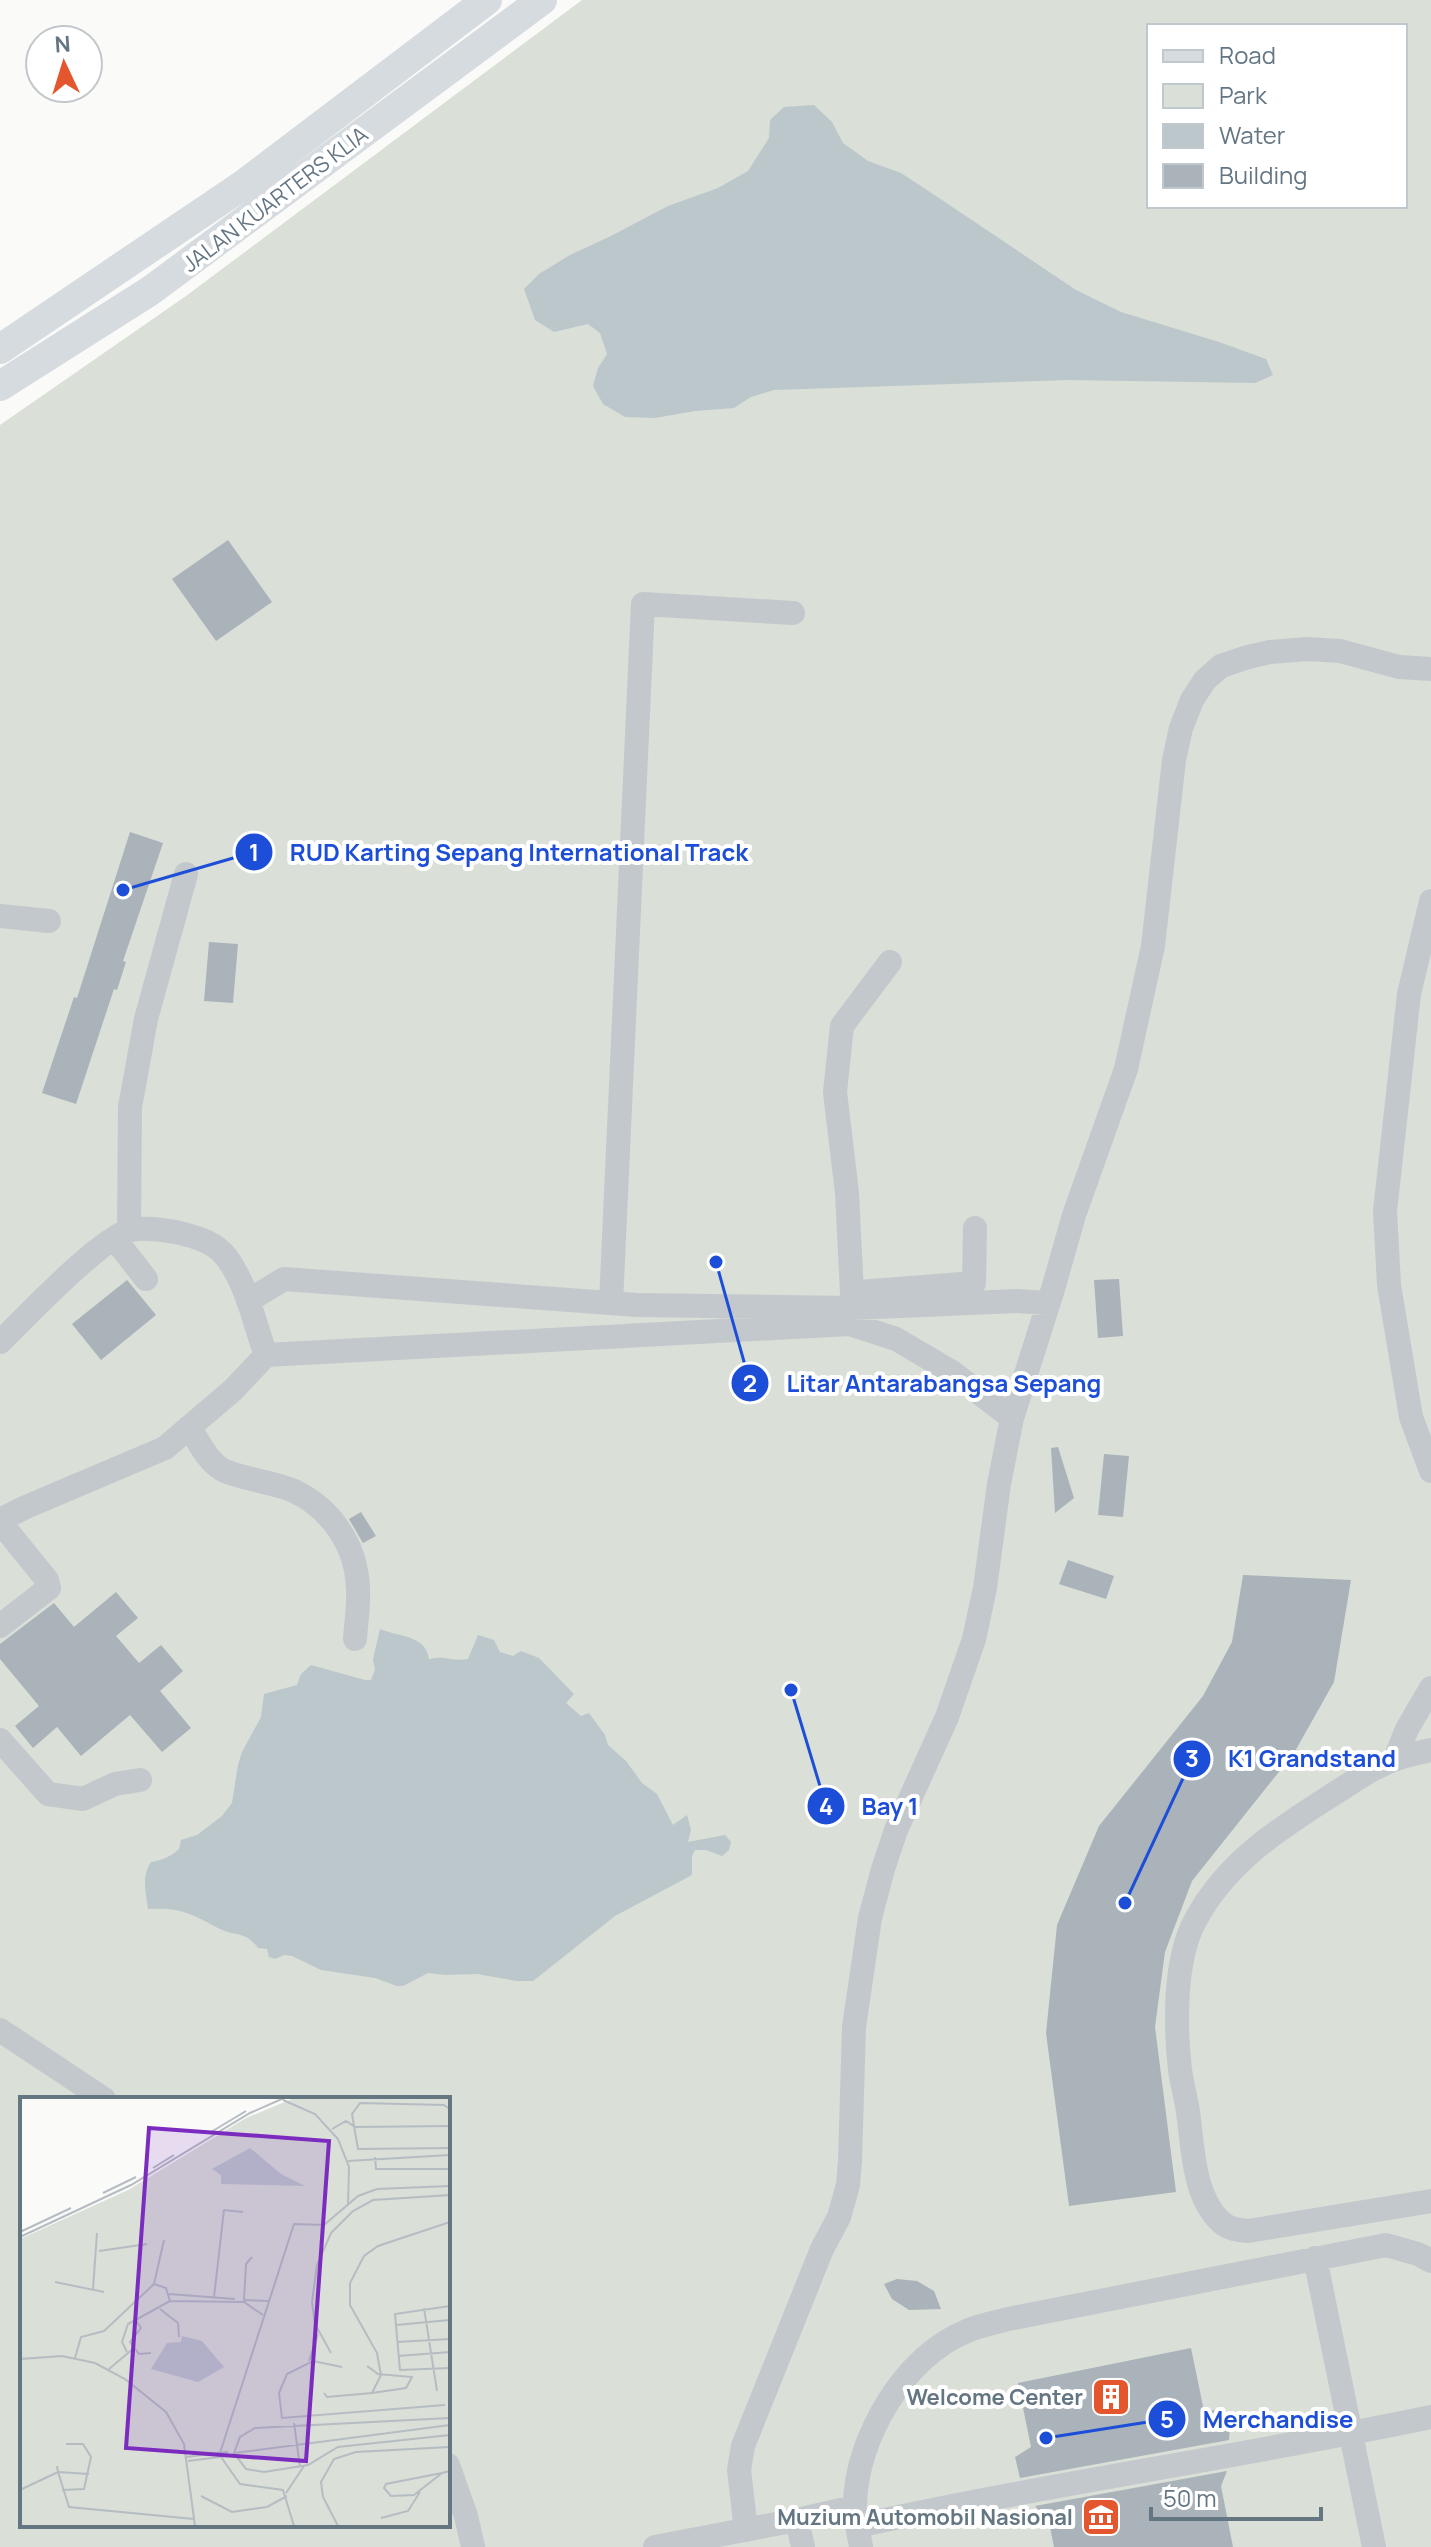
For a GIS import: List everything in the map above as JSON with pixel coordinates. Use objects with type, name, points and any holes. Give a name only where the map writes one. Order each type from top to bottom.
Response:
[{"type":"main road","name":"JALAN KUARTERS KLIA","points":[[0,349],[243,185],[487,0]]},
{"type":"main road","name":"JALAN KUARTERS KLIA","points":[[0,386],[150,291],[542,0]]},
{"type":"street","points":[[611,1303],[643,604],[793,613]]},
{"type":"street","points":[[746,2530],[739,2470],[743,2446],[842,2207],[850,2161],[854,2027],[870,1918],[896,1830],[947,1717],[974,1639],[1012,1418],[1074,1215],[1132,1045],[1159,904],[1174,760],[1181,728],[1192,700],[1205,680],[1221,666],[1270,652],[1307,649],[1340,651],[1399,667],[1431,669]]},
{"type":"street","points":[[146,1279],[122,1234],[130,1107],[146,1019],[186,874]]},
{"type":"street","points":[[1431,901],[1407,1010],[1385,1211],[1389,1285],[1411,1417],[1431,1471]]},
{"type":"street","points":[[0,916],[49,921]]},
{"type":"street","points":[[851,1308],[847,1193],[835,1092],[842,1026],[890,962]]},
{"type":"street","points":[[1389,1285],[1396,1225]]},
{"type":"street","points":[[248,1301],[284,1279],[611,1303],[851,1308],[974,1283],[975,1228]]},
{"type":"street","points":[[0,1342],[107,1242],[122,1234],[166,1230],[203,1239],[225,1255],[248,1301],[266,1355]]},
{"type":"street","points":[[0,1626],[49,1588],[47,1580],[0,1521],[165,1448],[233,1390],[266,1355],[851,1308],[1017,1301],[1047,1303]]},
{"type":"street","points":[[851,1308],[941,1365],[1012,1418]]},
{"type":"street","points":[[189,1427],[207,1456],[224,1470],[293,1491],[323,1508],[340,1528],[358,1587],[355,1639]]},
{"type":"street","points":[[1395,1759],[1407,1729],[1431,1688]]},
{"type":"street","points":[[2,1748],[48,1794],[83,1799],[115,1784],[140,1780]]},
{"type":"street","points":[[1431,1750],[1395,1759],[1363,1775],[1259,1844],[1228,1873],[1194,1922],[1184,1954],[1178,2003],[1180,2070],[1194,2160],[1203,2194],[1220,2221],[1231,2229],[1248,2231],[1431,2201]]},
{"type":"street","points":[[0,2030],[101,2097]]},
{"type":"street","points":[[858,2527],[857,2475],[875,2424],[892,2393],[939,2346],[966,2331],[1008,2319],[1386,2245],[1431,2261]]},
{"type":"street","points":[[1315,2258],[1374,2547]]},
{"type":"street","points":[[655,2547],[797,2520],[858,2527],[951,2505],[1431,2417]]},
{"type":"street","points":[[450,2471],[473,2547]]},
{"type":"street","points":[[797,2520],[803,2547]]},
{"type":"green space","points":[[582,0],[1431,0],[1431,2547],[0,2547],[0,425],[186,296]]},
{"type":"water","points":[[814,105],[832,122],[843,143],[868,161],[901,173],[1076,290],[1121,312],[1266,359],[1273,375],[1255,383],[1068,380],[774,390],[751,397],[734,408],[655,418],[625,417],[603,404],[593,386],[598,368],[607,354],[600,333],[588,324],[554,332],[535,320],[524,289],[539,274],[570,255],[668,206],[718,188],[748,171],[769,138],[770,120],[784,107]]},
{"type":"water","points":[[380,1629],[417,1641],[427,1651],[429,1659],[468,1659],[478,1635],[494,1640],[500,1652],[513,1656],[521,1651],[539,1658],[574,1694],[566,1703],[581,1716],[589,1713],[605,1735],[608,1745],[626,1761],[642,1783],[657,1794],[673,1825],[687,1815],[691,1830],[688,1842],[725,1835],[731,1842],[729,1850],[722,1856],[695,1850],[692,1875],[615,1916],[533,1981],[477,1974],[428,1973],[397,1986],[375,1978],[321,1970],[292,1956],[275,1959],[269,1957],[267,1949],[258,1948],[245,1937],[194,1916],[178,1910],[148,1909],[145,1879],[151,1862],[173,1854],[179,1849],[181,1840],[197,1835],[222,1816],[232,1803],[238,1765],[261,1717],[264,1694],[297,1685],[301,1674],[311,1665],[371,1680]]},
{"type":"building","points":[[228,540],[272,602],[216,641],[172,579]]},
{"type":"building","points":[[130,832],[163,843],[123,961],[126,962],[117,990],[114,989],[76,1104],[42,1093],[74,997],[77,998]]},
{"type":"building","points":[[209,942],[238,944],[233,1003],[204,1001]]},
{"type":"building","points":[[1119,1279],[1123,1336],[1098,1338],[1094,1280]]},
{"type":"building","points":[[127,1280],[156,1315],[101,1360],[72,1324]]},
{"type":"building","points":[[1058,1447],[1074,1498],[1055,1513],[1051,1448]]},
{"type":"building","points":[[1104,1454],[1129,1456],[1123,1517],[1098,1515]]},
{"type":"building","points":[[361,1512],[376,1536],[363,1543],[349,1519]]},
{"type":"building","points":[[1068,1560],[1114,1576],[1106,1599],[1059,1584]]},
{"type":"building","points":[[1243,1575],[1351,1580],[1334,1682],[1294,1753],[1192,1881],[1165,1952],[1155,2027],[1176,2192],[1069,2206],[1046,2033],[1057,1925],[1099,1826],[1203,1696],[1232,1642]]},
{"type":"building","points":[[116,1592],[138,1618],[116,1636],[139,1663],[161,1645],[183,1671],[160,1691],[191,1728],[162,1752],[130,1715],[81,1756],[57,1727],[33,1748],[15,1726],[39,1706],[0,1659],[0,1644],[54,1603],[74,1627]]},
{"type":"building","points":[[897,2279],[917,2281],[934,2291],[941,2309],[909,2310],[892,2299],[884,2284]]},
{"type":"building","name":"Welcome Center","points":[[1191,2348],[1204,2411],[1217,2410],[1231,2414],[1229,2440],[1020,2478],[1015,2457],[1031,2447],[1018,2383]]},
{"type":"building","points":[[1227,2471],[1221,2486],[1233,2547],[1054,2547],[1049,2522],[1035,2506]]},
{"type":"place","name":"RUD Karting Sepang International Track","points":[[123,890]]},
{"type":"place","name":"Litar Antarabangsa Sepang","points":[[716,1262]]},
{"type":"place","name":"Bay 1","points":[[791,1690]]},
{"type":"place","name":"K1 Grandstand","points":[[1125,1903]]},
{"type":"place","name":"Welcome Center","points":[[1111,2397]]},
{"type":"place","name":"Merchandise","points":[[1046,2438]]},
{"type":"place","name":"Muzium Automobil Nasional","points":[[1101,2517]]}]
